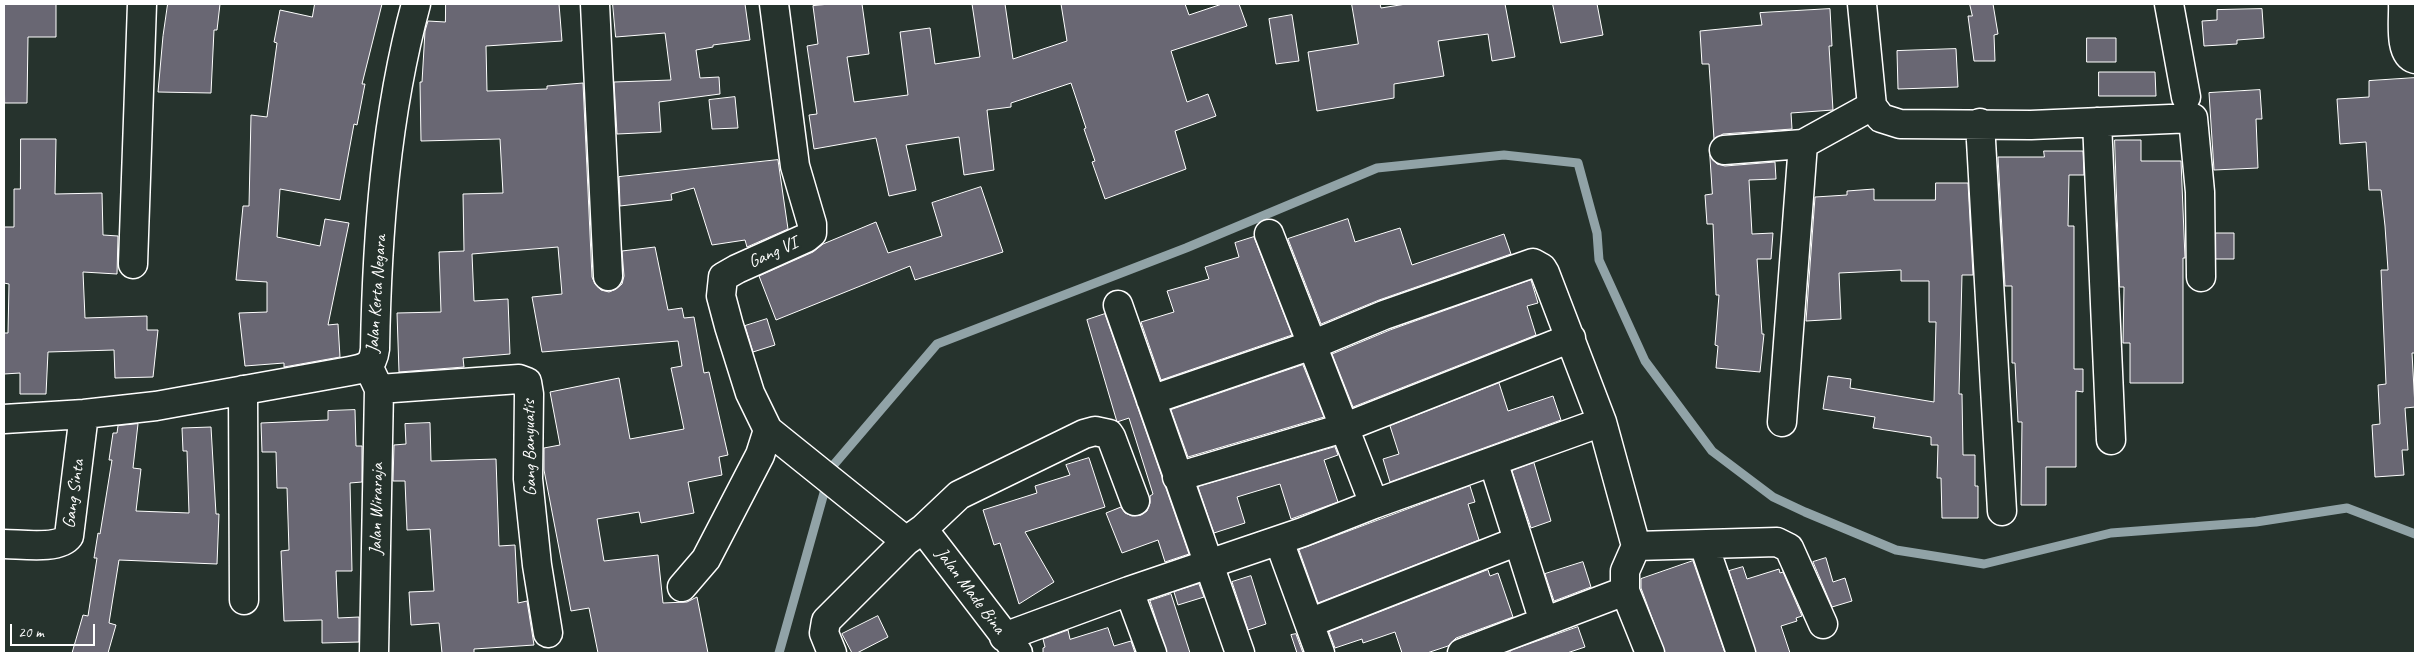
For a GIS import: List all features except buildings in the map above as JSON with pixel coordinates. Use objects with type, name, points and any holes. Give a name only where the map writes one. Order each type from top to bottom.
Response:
[{"type":"street","points":[[133,264],[142,4]]},
{"type":"street","name":"Jalan Kerta Negara","points":[[4,419],[84,414],[156,406],[350,371],[374,377],[373,361],[378,265],[388,155],[402,66],[416,4]]},
{"type":"street","points":[[595,4],[608,276]]},
{"type":"street","name":"Gang VI","points":[[768,430],[750,393],[721,296],[723,277],[737,268],[806,238],[812,233],[812,224],[796,166],[774,4]]},
{"type":"street","points":[[1862,4],[1872,106],[1881,118],[1900,124],[1980,123],[2031,125],[2193,118],[2200,192],[2201,277]]},
{"type":"street","points":[[2169,4],[2186,97]]},
{"type":"street","points":[[2403,4],[2405,50],[2411,58],[2415,59]]},
{"type":"street","points":[[1724,150],[1802,144],[1872,106]]},
{"type":"street","points":[[2097,122],[2111,440]]},
{"type":"street","points":[[1980,123],[2002,511]]},
{"type":"street","points":[[1782,422],[1802,144]]},
{"type":"street","points":[[1269,234],[1374,504]]},
{"type":"street","points":[[1151,400],[1312,345],[1394,312],[1533,263],[1542,268],[1571,338],[1602,422],[1636,546],[1625,571],[1625,591],[1650,653]]},
{"type":"street","points":[[1118,305],[1240,653]]},
{"type":"street","points":[[1177,477],[1344,428],[1571,338]]},
{"type":"street","name":"Gang Banyuatis","points":[[374,377],[519,378],[526,382],[529,394],[528,479],[537,565],[548,633]]},
{"type":"street","name":"Jalan Wiraraja","points":[[374,377],[374,653]]},
{"type":"street","points":[[243,390],[244,600]]},
{"type":"street","name":"Gang Sinta","points":[[4,544],[55,544],[65,541],[69,536],[84,414]]},
{"type":"street","points":[[1011,645],[1129,591],[1280,541],[1374,504],[1602,422]]},
{"type":"street","points":[[682,586],[706,559],[760,455],[768,430]]},
{"type":"street","name":"Jalan Made Bina","points":[[768,430],[860,503],[914,535],[1011,645]]},
{"type":"street","points":[[832,653],[824,633],[826,621],[914,535],[959,495],[1084,434],[1095,431],[1109,434],[1135,501]]},
{"type":"street","points":[[1493,462],[1544,622]]},
{"type":"street","points":[[1280,541],[1320,653]]},
{"type":"street","points":[[1309,623],[1518,541]]},
{"type":"street","points":[[1636,546],[1777,542],[1789,548],[1823,624]]},
{"type":"street","points":[[1704,545],[1741,653]]},
{"type":"street","points":[[1129,591],[1152,653]]},
{"type":"street","points":[[1462,653],[1625,591]]},
{"type":"waterway","points":[[779,653],[831,468],[937,344],[1186,248],[1377,168],[1504,155],[1578,163],[1597,233],[1599,260],[1645,361],[1712,451],[1773,497],[1896,550],[1984,564],[2111,533],[2256,522],[2347,508],[2415,534]]}]
